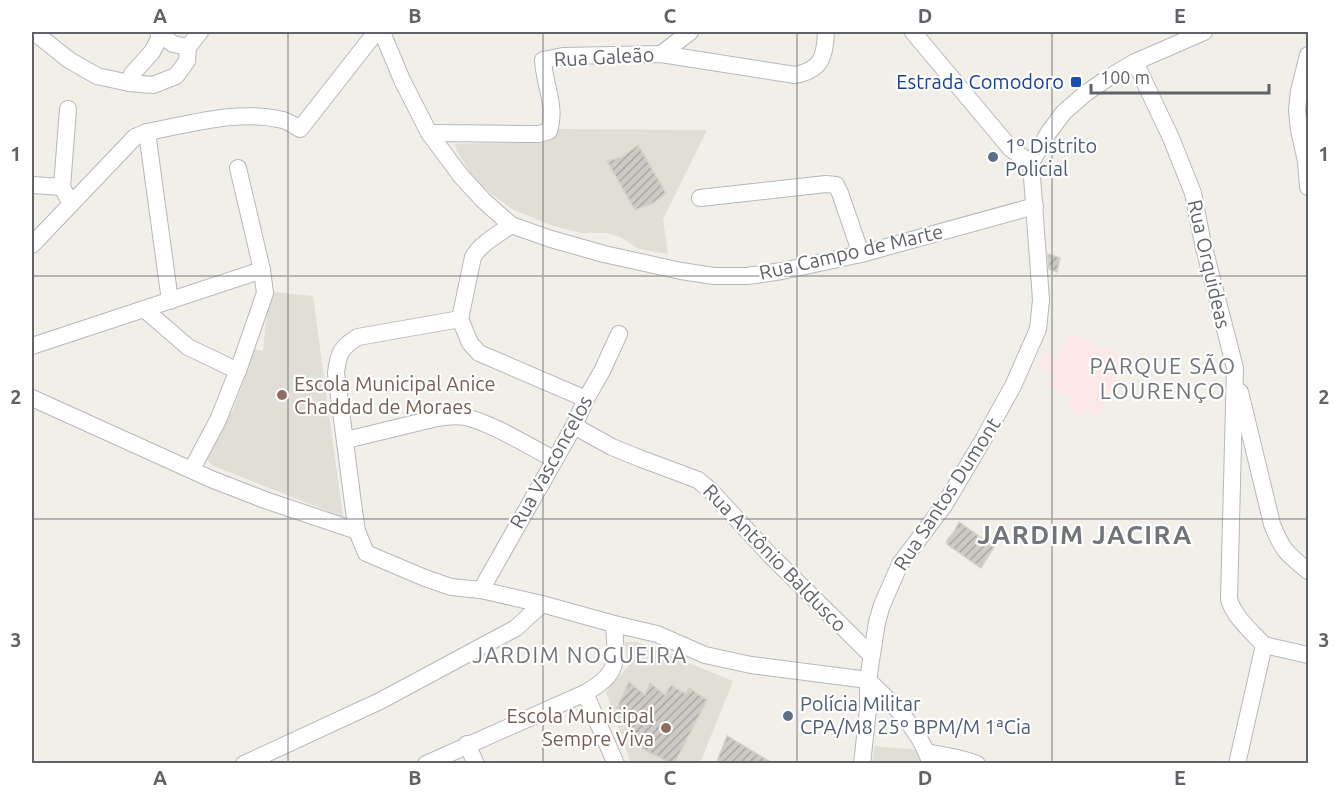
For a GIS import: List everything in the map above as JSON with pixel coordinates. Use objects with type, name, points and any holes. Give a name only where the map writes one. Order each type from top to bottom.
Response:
[{"type":"street","points":[[34,32],[69,60],[97,76],[129,83],[153,85],[176,76],[187,60],[188,48],[200,32]]},
{"type":"street","points":[[32,245],[135,137],[147,132],[229,116],[285,120],[300,129],[376,32]]},
{"type":"street","name":"Rua Campo de Marte","points":[[382,32],[402,80],[429,133],[461,176],[483,200],[511,225],[604,254],[681,271],[714,276],[747,276],[861,254],[1035,206]]},
{"type":"street","points":[[661,54],[690,32]]},
{"type":"street","name":"Rua Galeão","points":[[429,133],[525,134],[549,131],[552,114],[550,93],[543,71],[543,60],[563,56],[661,54],[795,75],[811,70],[822,59],[826,32]]},
{"type":"street","points":[[913,32],[1011,149],[1031,163],[1064,112],[1096,86],[1135,62],[1204,32]]},
{"type":"street","points":[[129,83],[132,74],[152,52],[159,33],[173,44],[188,48]]},
{"type":"street","points":[[1308,55],[1297,110],[1308,187]]},
{"type":"street","name":"Rua Orquideas","points":[[1135,62],[1171,138],[1193,193],[1203,244],[1234,368],[1229,599],[1237,615],[1264,645]]},
{"type":"street","points":[[68,109],[63,187],[71,204]]},
{"type":"street","points":[[147,132],[170,301]]},
{"type":"street","name":"Rua Santos Dumont","points":[[862,764],[871,655],[882,604],[900,564],[945,504],[984,440],[1013,386],[1038,329],[1041,300],[1031,163]]},
{"type":"street","points":[[192,470],[218,420],[265,293],[262,270],[238,168]]},
{"type":"street","points":[[32,184],[63,187]]},
{"type":"street","points":[[700,198],[826,184],[836,185],[861,254]]},
{"type":"street","points":[[511,225],[483,246],[473,257],[460,319],[470,343],[479,353],[586,399]]},
{"type":"street","points":[[32,346],[262,270]]},
{"type":"street","points":[[144,309],[188,347],[238,371]]},
{"type":"street","points":[[460,319],[358,337],[343,348],[338,358],[336,373],[357,531],[366,553],[451,587],[481,590],[657,634],[705,655],[751,665],[868,680],[907,719],[929,758],[960,757],[977,764]]},
{"type":"street","name":"Rua Vasconcelos","points":[[481,590],[574,426],[618,334]]},
{"type":"street","points":[[1234,368],[1272,524],[1284,550],[1308,571]]},
{"type":"street","points":[[32,398],[211,479],[357,531]]},
{"type":"street","points":[[346,440],[437,418],[465,417],[489,425],[554,459]]},
{"type":"street","name":"Rua Antônio Baldusco","points":[[574,426],[612,447],[698,480],[871,655]]},
{"type":"street","points":[[244,764],[390,695],[516,628],[542,604]]},
{"type":"street","points":[[426,764],[599,685],[607,677],[616,659],[614,624]]},
{"type":"street","points":[[1238,764],[1264,645],[1308,655]]},
{"type":"street","points":[[585,693],[616,764]]},
{"type":"street","points":[[468,744],[476,764]]},
{"type":"shaded area","points":[[558,129],[707,130],[663,219],[668,254],[639,249],[620,237],[606,233],[582,233],[553,226],[512,209],[478,184],[457,152],[455,144],[541,142]]},
{"type":"shaded area","name":"Escola Municipal Anice Chaddad de Moraes","points":[[274,292],[313,296],[343,517],[213,466],[207,459],[213,441],[233,410],[252,349],[263,351],[268,302]]},
{"type":"shaded area","points":[[1070,333],[1125,358],[1099,415],[1086,411],[1083,417],[1068,409],[1072,398],[1048,386],[1052,374],[1039,368],[1044,354],[1057,359]]},
{"type":"shaded area","name":"Escola Municipal Sempre Viva","points":[[625,642],[637,642],[733,681],[700,763],[631,763],[606,693],[628,667]]},
{"type":"shaded area","points":[[874,746],[918,750],[921,763],[872,764]]},
{"type":"building","points":[[638,145],[666,193],[653,203],[635,210],[607,161],[622,157]]},
{"type":"building","points":[[1048,254],[1060,258],[1057,272],[1049,269]]},
{"type":"building","points":[[959,522],[994,547],[981,568],[947,544],[947,540]]},
{"type":"building","points":[[629,682],[645,695],[650,683],[665,695],[671,685],[686,694],[689,688],[707,700],[674,764],[638,746],[642,738],[629,728],[634,718],[617,708]]},
{"type":"building","points":[[727,736],[774,764],[716,764]]},
{"type":"place","name":"Estrada Comodoro","points":[[1076,82]]},
{"type":"place","name":"1º Distrito Policial","points":[[993,157]]},
{"type":"place","name":"Escola Municipal Anice Chaddad de Moraes","points":[[282,395]]},
{"type":"place","name":"Polícia Militar CPA/M8 25º BPM/M 1ªCia","points":[[788,716]]},
{"type":"place","name":"Escola Municipal Sempre Viva","points":[[666,728]]},
{"type":"district","name":"PARQUE SÃO LOURENÇO","points":[[1163,378]]},
{"type":"district","name":"JARDIM JACIRA","points":[[1085,535]]},
{"type":"district","name":"JARDIM NOGUEIRA","points":[[580,655]]}]
